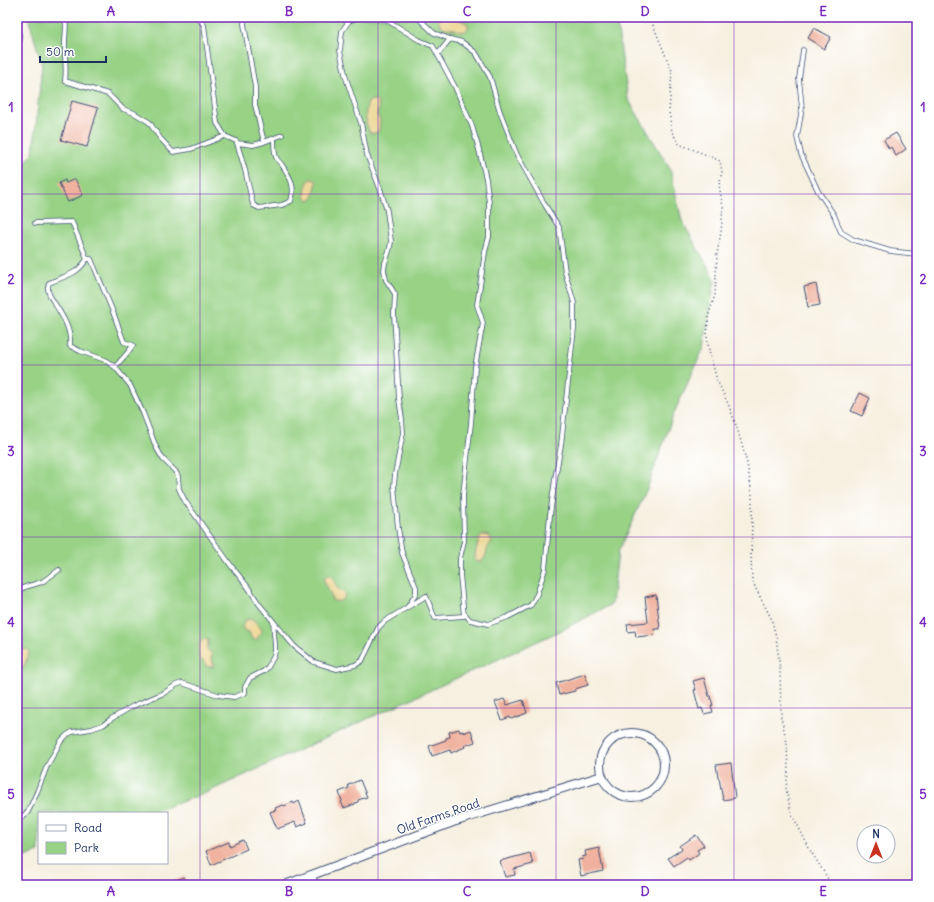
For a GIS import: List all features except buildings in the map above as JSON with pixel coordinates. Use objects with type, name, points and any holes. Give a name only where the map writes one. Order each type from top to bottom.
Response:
[{"type":"street","points":[[624,734],[641,734],[650,738],[658,745],[663,754],[665,765],[661,780],[651,791],[641,796],[631,797],[621,795],[613,791],[606,784],[602,776],[600,768],[602,752],[606,745],[612,740],[624,734]]},
{"type":"street","name":"Old Farms Road","points":[[285,885],[453,822],[602,776]]},
{"type":"street","points":[[311,875],[314,885]]},
{"type":"lane","points":[[64,17],[66,23],[65,81],[108,94],[123,109],[134,113],[149,122],[160,138],[173,152],[191,149],[225,136]]},
{"type":"lane","points":[[197,17],[204,25],[217,123],[225,136],[236,141],[237,143],[253,145],[282,135]]},
{"type":"lane","points":[[245,17],[244,24],[255,87],[255,105],[264,142]]},
{"type":"lane","points":[[358,17],[349,21],[342,31],[340,51],[346,78],[361,123],[367,154],[387,211],[391,241],[384,270],[386,280],[395,294],[394,320],[399,398],[403,433],[394,486],[402,553],[416,587],[416,594],[408,608]]},
{"type":"lane","points":[[377,17],[385,19],[419,40],[433,46],[456,87],[472,126],[486,179],[489,203],[489,237],[484,252],[477,305],[483,323],[475,367],[471,423],[462,495],[464,540],[460,558],[460,575],[464,613],[470,620],[488,624],[508,617],[531,605],[537,594],[545,569],[550,515],[562,445],[574,328],[574,303],[565,272],[559,227],[517,155],[500,112],[490,77],[476,53],[462,42],[434,33],[417,17]]},
{"type":"lane","points":[[17,26],[20,39],[17,48]]},
{"type":"lane","points":[[438,54],[450,39]]},
{"type":"lane","points":[[803,50],[799,80],[802,108],[797,138],[801,154],[818,191],[834,216],[841,232],[854,240],[890,251],[917,254]]},
{"type":"lane","points":[[237,143],[253,205],[259,208],[282,205],[291,201],[294,188],[288,174],[276,157],[274,138]]},
{"type":"lane","points":[[35,223],[72,222],[87,259],[91,259],[124,342],[133,344],[115,367]]},
{"type":"lane","points":[[87,259],[75,273],[49,283],[47,287],[69,328],[71,338],[70,346],[105,360],[115,367],[130,384],[156,447],[178,476],[179,489],[185,501],[259,604],[294,646],[314,662],[337,669],[355,665],[362,661],[378,628],[385,621],[426,596],[435,618],[464,616],[464,613]]},
{"type":"lane","points":[[17,591],[42,582],[60,570]]},
{"type":"lane","points":[[17,821],[28,812],[47,766],[66,735],[72,732],[91,729],[103,725],[133,706],[164,693],[182,682],[218,695],[234,697],[245,693],[245,687],[250,678],[264,671],[274,656],[275,645],[273,621]]},
{"type":"path","points":[[652,17],[653,25],[672,71],[669,112],[672,132],[679,144],[707,154],[720,161],[722,172],[719,185],[723,207],[717,254],[716,295],[708,317],[707,339],[717,380],[729,406],[747,463],[752,495],[752,580],[771,618],[776,636],[780,670],[781,716],[787,743],[788,772],[786,789],[791,812],[810,850],[832,885]]},
{"type":"green space","points":[[28,17],[616,17],[628,99],[670,169],[682,221],[715,279],[704,347],[674,413],[647,489],[618,552],[612,604],[560,631],[201,795],[152,812],[38,812],[38,852],[17,860],[17,172],[33,153],[42,65]]},
{"type":"sand","points":[[442,17],[449,17],[465,22],[468,24],[467,30],[462,31],[442,27],[438,20]]},
{"type":"sand","points":[[369,101],[377,101],[379,108],[377,115],[380,120],[379,131],[370,133],[366,121],[366,112]]},
{"type":"sand","points":[[310,179],[317,182],[312,199],[308,200],[305,197],[305,192]]},
{"type":"sand","points":[[481,536],[489,536],[492,541],[488,547],[485,557],[481,562],[475,561],[478,542]]},
{"type":"sand","points":[[330,575],[338,589],[345,594],[341,601],[332,600],[330,592],[324,581],[325,577]]},
{"type":"sand","points":[[249,619],[255,621],[262,630],[257,640],[252,639],[249,632],[245,631],[242,627],[244,621]]},
{"type":"sand","points":[[205,639],[208,640],[207,649],[212,654],[211,659],[213,667],[207,667],[199,658],[199,644]]},
{"type":"sand","points":[[20,648],[28,650],[29,653],[24,666],[21,667],[17,666],[17,654]]}]
